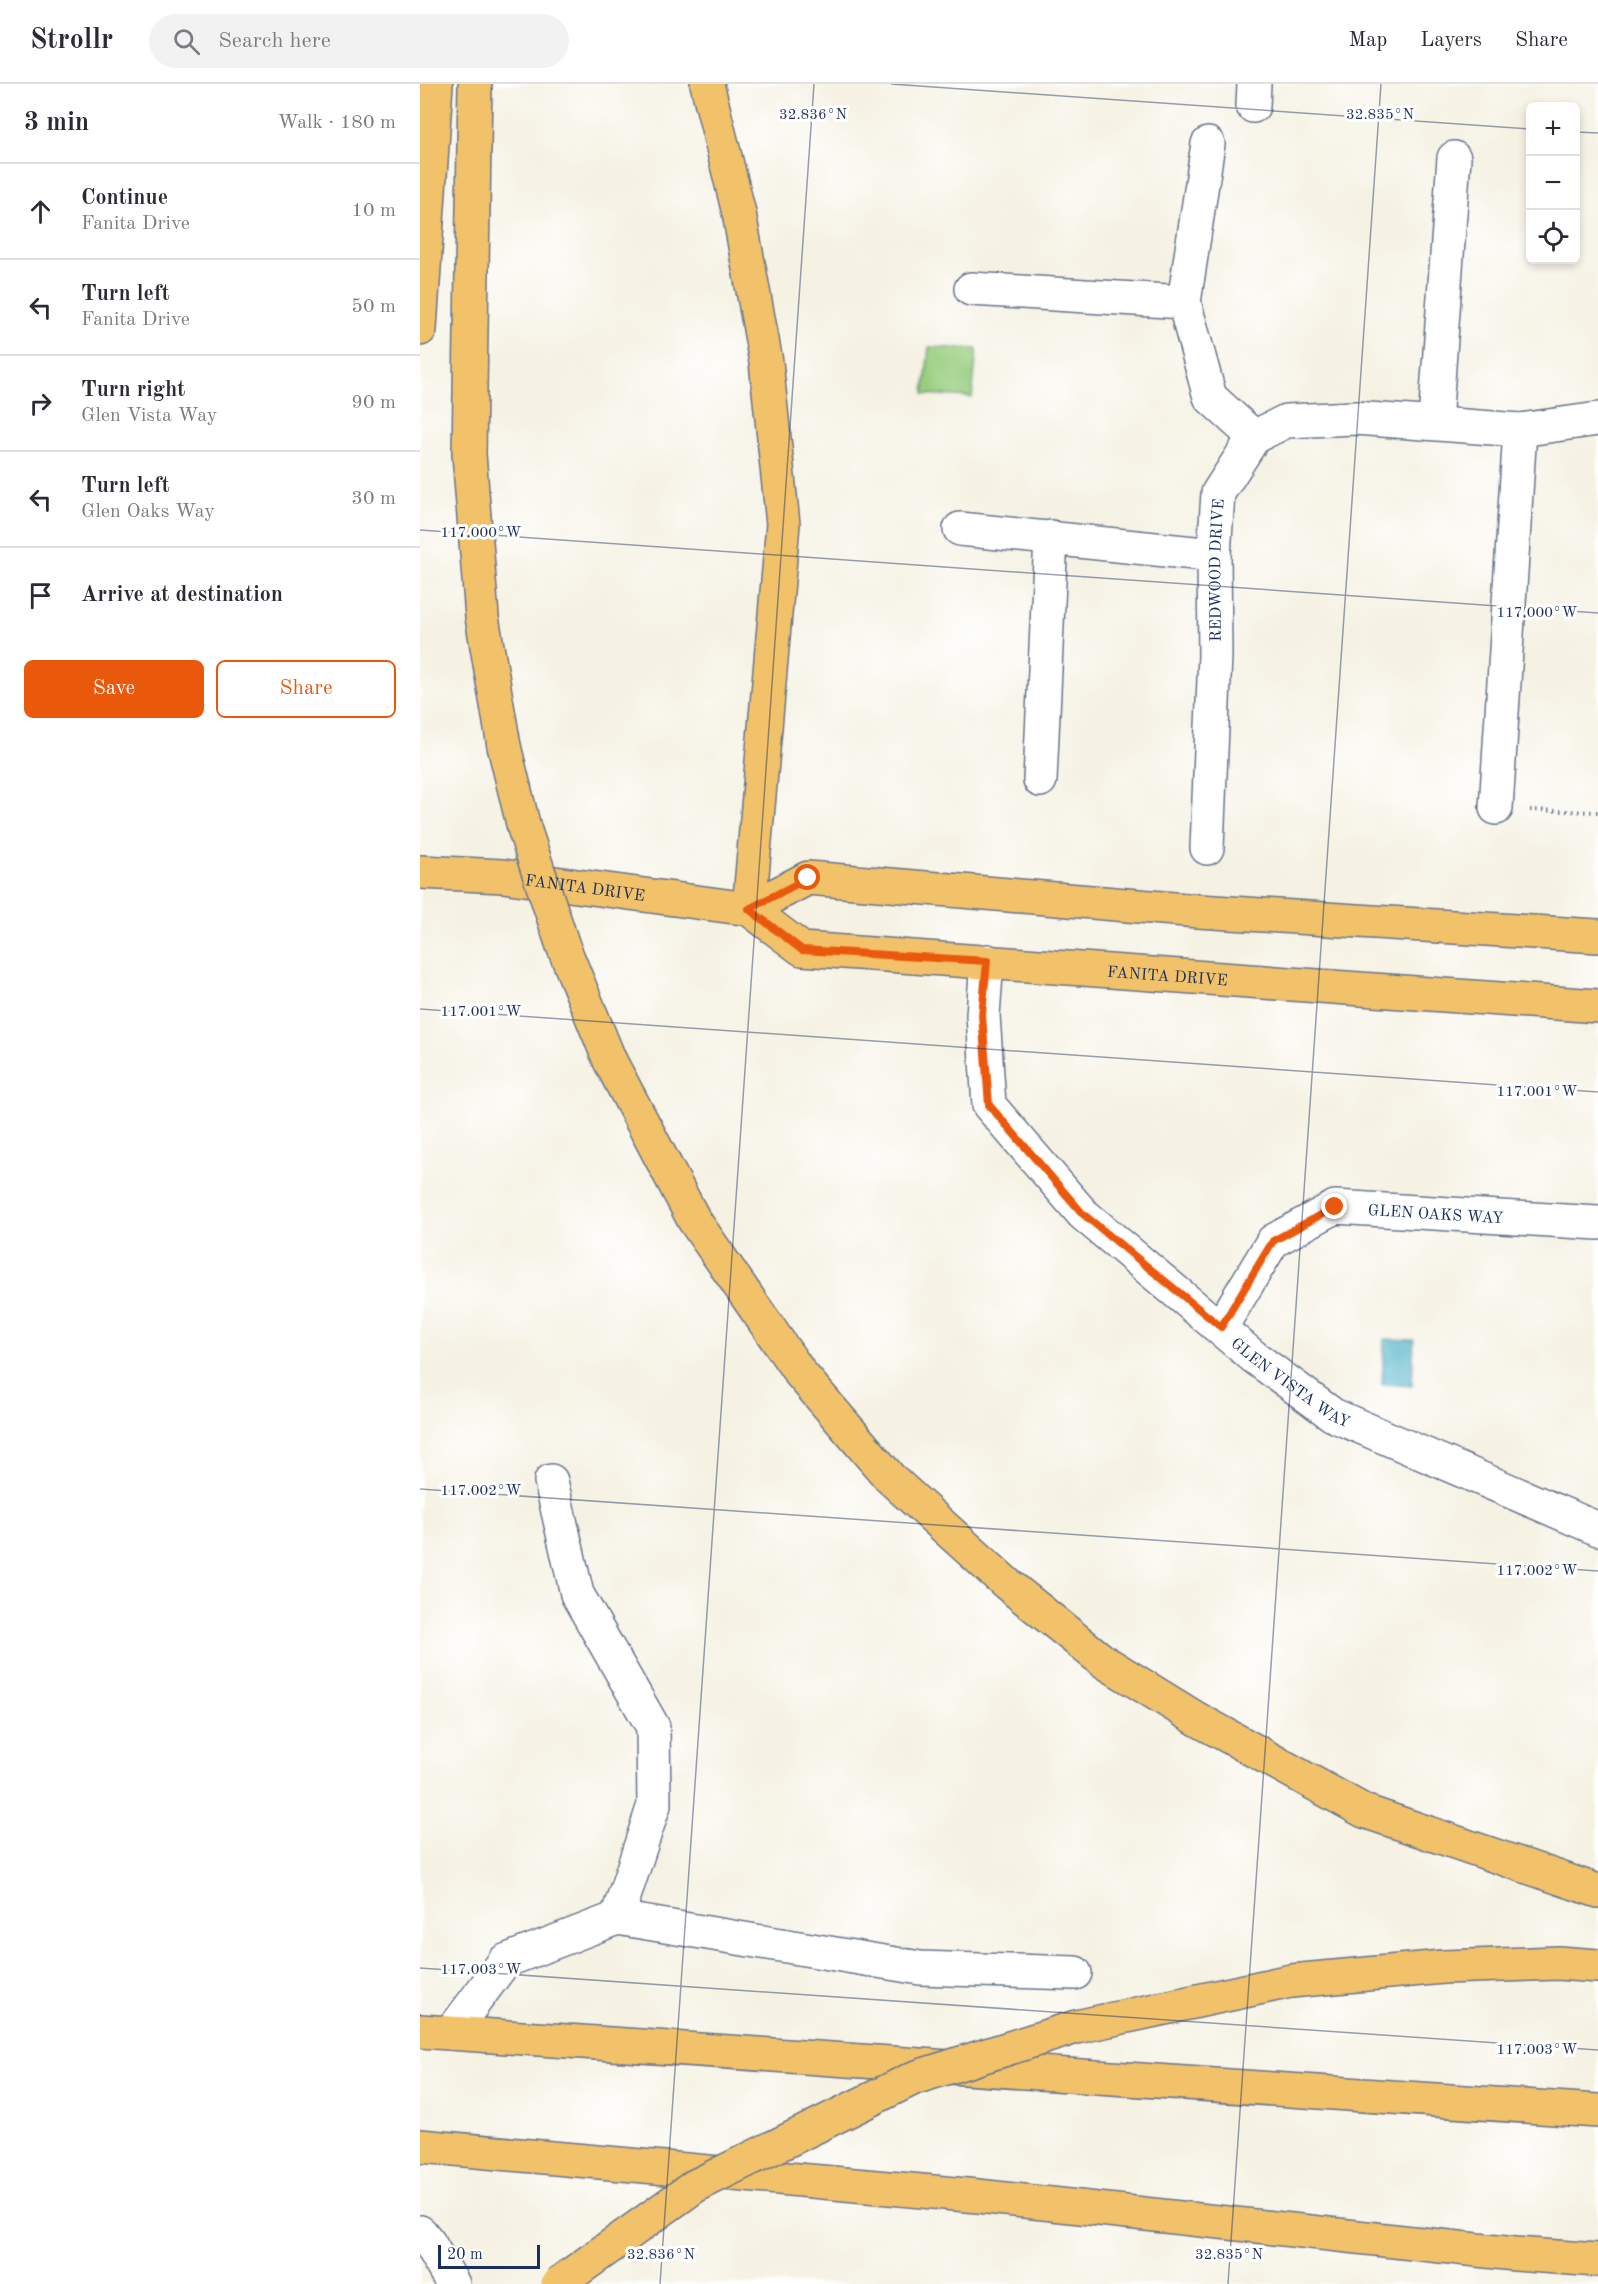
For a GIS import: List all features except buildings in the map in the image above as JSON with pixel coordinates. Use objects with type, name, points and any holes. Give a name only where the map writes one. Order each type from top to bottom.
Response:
[{"type":"main road","points":[[420,329],[435,84]]},
{"type":"main road","points":[[475,84],[469,454],[483,617],[504,746],[524,828],[563,946],[610,1061],[694,1220],[800,1373],[890,1478],[1006,1583],[1103,1661],[1197,1719],[1364,1812],[1598,1891]]},
{"type":"main road","points":[[707,84],[739,213],[766,362],[783,524],[749,909]]},
{"type":"main road","name":"FANITA DRIVE","points":[[420,872],[503,876],[749,909],[802,950],[987,961],[1598,1006]]},
{"type":"main road","points":[[749,909],[808,878],[1197,911],[1598,936]]},
{"type":"main road","points":[[558,2284],[695,2186],[747,2160],[914,2078],[1076,2027],[1291,1981],[1443,1967],[1558,1963],[1598,1966]]},
{"type":"main road","points":[[436,2032],[1598,2111]]},
{"type":"main road","points":[[420,2146],[978,2196],[1503,2253],[1598,2260]]},
{"type":"main road","points":[[420,2169],[612,2163]]},
{"type":"street","points":[[1208,144],[1184,302],[1210,397],[1254,437],[1286,421],[1355,418],[1436,422],[1520,430],[1598,419]]},
{"type":"street","points":[[1436,422],[1455,158]]},
{"type":"street","points":[[971,289],[1184,302]]},
{"type":"street","points":[[1497,808],[1520,430]]},
{"type":"street","name":"REDWOOD DRIVE","points":[[1207,848],[1215,655],[1215,555],[1218,493],[1254,437]]},
{"type":"street","points":[[960,529],[1215,555]]},
{"type":"street","points":[[1040,780],[1051,537]]},
{"type":"street","name":"GLEN VISTA WAY","points":[[987,961],[982,1015],[989,1105],[1083,1214],[1221,1327],[1254,1357],[1333,1415],[1598,1529]]},
{"type":"street","name":"GLEN OAKS WAY","points":[[1221,1327],[1273,1241],[1335,1207],[1598,1223]]},
{"type":"street","points":[[551,1481],[576,1593],[653,1727],[654,1805],[617,1918]]},
{"type":"street","points":[[436,2032],[505,1961],[617,1918],[920,1968],[1075,1973]]},
{"type":"street","points":[[420,2232],[453,2284]]},
{"type":"path","points":[[1497,808],[1598,812]]},
{"type":"green space","points":[[929,347],[977,349],[972,397],[924,394]]},
{"type":"water","points":[[1384,1339],[1414,1340],[1412,1386],[1382,1384]]},
{"type":"route","points":[[808,878],[749,909],[802,950],[987,961],[982,1015],[989,1105],[1083,1214],[1221,1327],[1273,1241],[1335,1207]]}]
